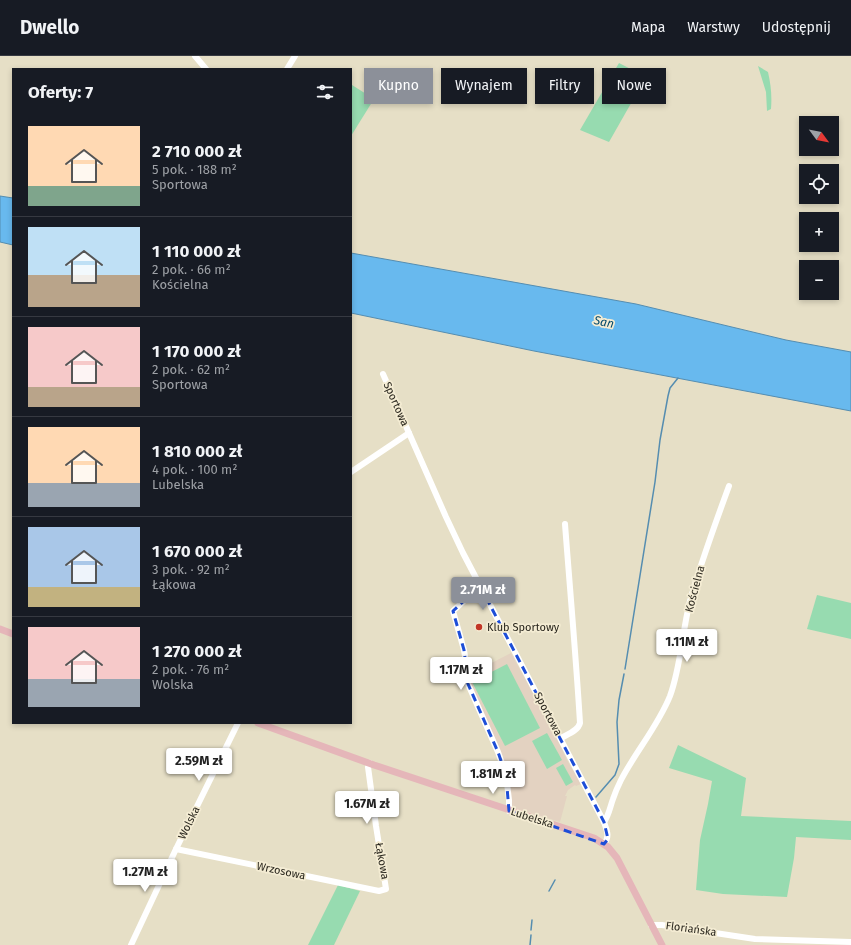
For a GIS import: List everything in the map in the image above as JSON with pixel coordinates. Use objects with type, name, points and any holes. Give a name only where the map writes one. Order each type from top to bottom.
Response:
[{"type":"main road","points":[[0,629],[12,634]]},
{"type":"main road","name":"Lubelska","points":[[261,724],[509,811],[590,837],[604,844],[613,852],[620,863],[662,945]]},
{"type":"street","points":[[195,56],[205,68]]},
{"type":"street","points":[[288,68],[295,56]]},
{"type":"street","name":"Sportowa","points":[[382,374],[446,517],[480,586],[604,822],[608,836],[604,844]]},
{"type":"street","name":"Sportowa","points":[[352,471],[409,433]]},
{"type":"street","name":"Kościelna","points":[[604,822],[608,816],[617,789],[628,767],[663,713],[678,665],[690,603],[701,566],[729,486]]},
{"type":"street","points":[[561,738],[576,730],[580,723],[578,678],[565,524]]},
{"type":"street","points":[[480,586],[453,611],[464,650],[468,684],[498,752],[506,775],[509,811]]},
{"type":"street","name":"Wolska","points":[[131,945],[238,724]]},
{"type":"street","name":"Łąkowa","points":[[370,763],[368,768],[386,889]]},
{"type":"street","name":"Wrzosowa","points":[[176,849],[379,891],[386,889]]},
{"type":"street","name":"Floriańska","points":[[652,925],[662,925],[754,939],[851,942]]},
{"type":"highlighted area","points":[[480,586],[589,791],[604,822],[608,839],[604,844],[509,811],[506,775],[498,752],[468,684],[464,650],[453,611]]},
{"type":"shaded area","points":[[511,653],[581,784],[575,785],[568,790],[565,796],[567,796],[560,822],[512,807],[507,775],[469,681],[470,674]]},
{"type":"green space","points":[[619,63],[629,68],[616,68]]},
{"type":"green space","points":[[758,66],[768,72],[771,86],[771,109],[767,111],[766,92]]},
{"type":"green space","points":[[352,85],[364,93],[364,104],[371,104],[352,134]]},
{"type":"green space","points":[[602,92],[602,104],[631,104],[609,142],[580,130]]},
{"type":"green space","points":[[817,595],[851,603],[851,639],[807,629]]},
{"type":"green space","points":[[507,664],[540,728],[505,746],[472,682]]},
{"type":"green space","points":[[547,733],[562,760],[547,769],[532,741]]},
{"type":"green space","points":[[678,745],[746,778],[741,816],[851,821],[851,840],[796,837],[787,897],[723,894],[696,890],[700,840],[712,781],[669,768]]},
{"type":"green space","points":[[563,764],[573,782],[566,786],[556,768]]},
{"type":"green space","points":[[338,885],[360,891],[334,945],[308,945]]},
{"type":"water","points":[[0,196],[12,198],[12,245],[0,242]]},
{"type":"water","name":"San","points":[[352,253],[636,304],[786,340],[851,352],[851,411],[534,351],[352,313]]},
{"type":"waterway","points":[[625,669],[668,396],[670,388],[678,378]]},
{"type":"waterway","points":[[596,797],[615,775],[619,764],[617,722],[624,674]]},
{"type":"waterway","points":[[549,891],[555,880]]},
{"type":"waterway","points":[[531,930],[532,920]]},
{"type":"waterway","points":[[530,945],[531,935]]},
{"type":"place","name":"Klub Sportowy","points":[[479,627]]}]
